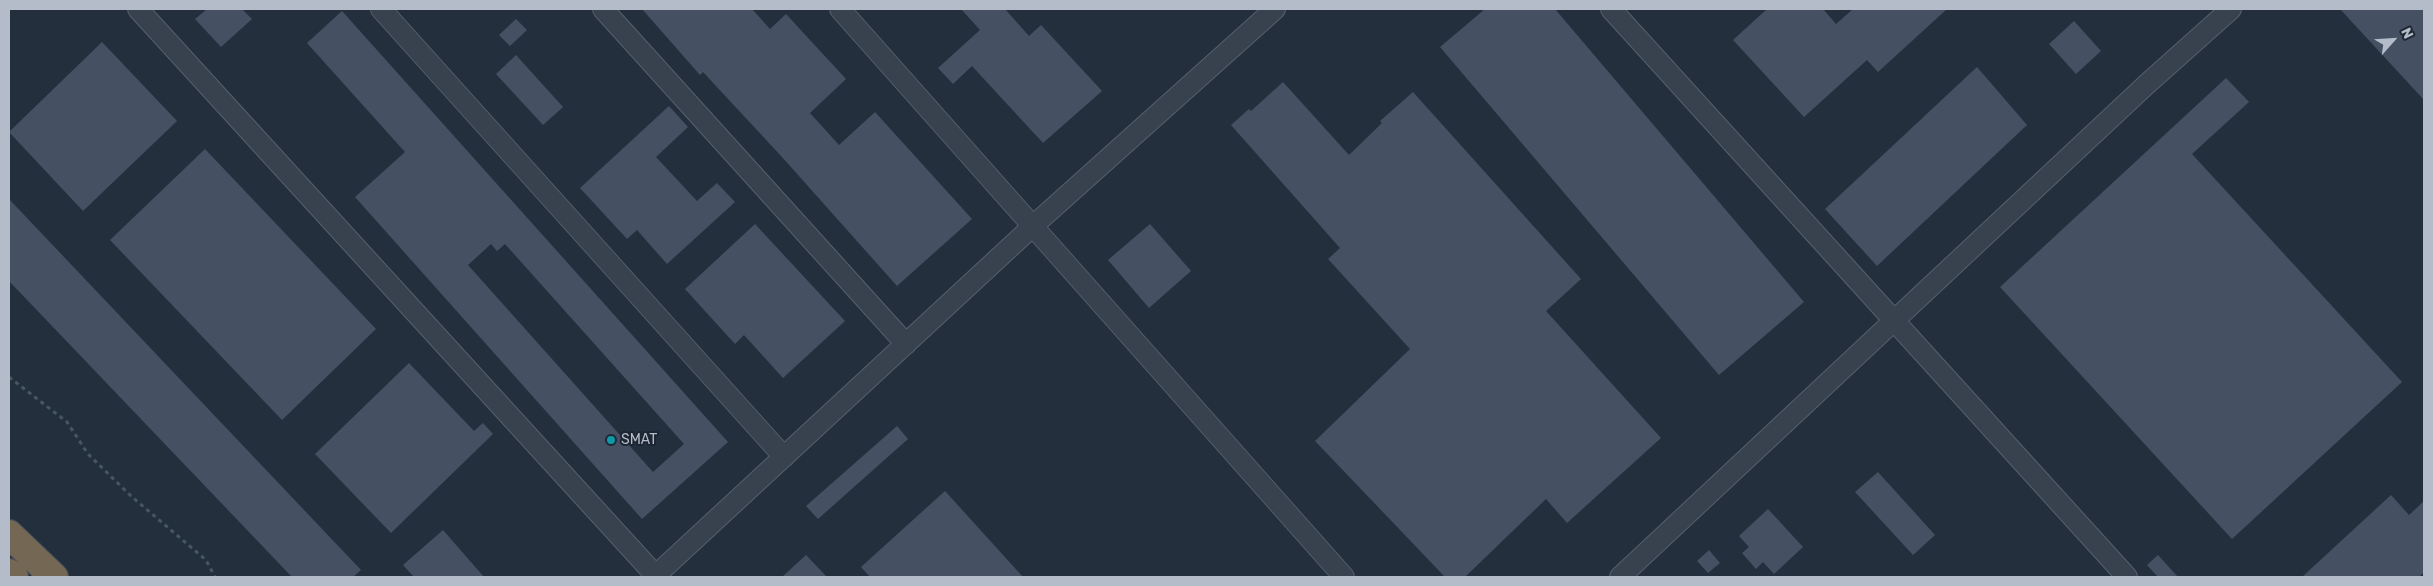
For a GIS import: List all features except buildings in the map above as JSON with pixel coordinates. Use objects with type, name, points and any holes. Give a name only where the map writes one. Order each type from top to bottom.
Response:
[{"type":"highway","points":[[9,534],[54,577]]},
{"type":"highway","points":[[9,573],[14,577]]},
{"type":"street","points":[[138,9],[655,577],[1034,225],[1276,9]]},
{"type":"street","points":[[381,9],[784,457]]},
{"type":"street","points":[[603,9],[906,344]]},
{"type":"street","points":[[840,9],[1034,225],[1344,577]]},
{"type":"street","points":[[1611,9],[2127,577]]},
{"type":"street","points":[[1620,577],[2147,84],[2231,9]]},
{"type":"path","points":[[9,377],[67,422],[88,454],[206,560],[215,577]]},
{"type":"place","name":"SMAT","points":[[611,440]]}]
